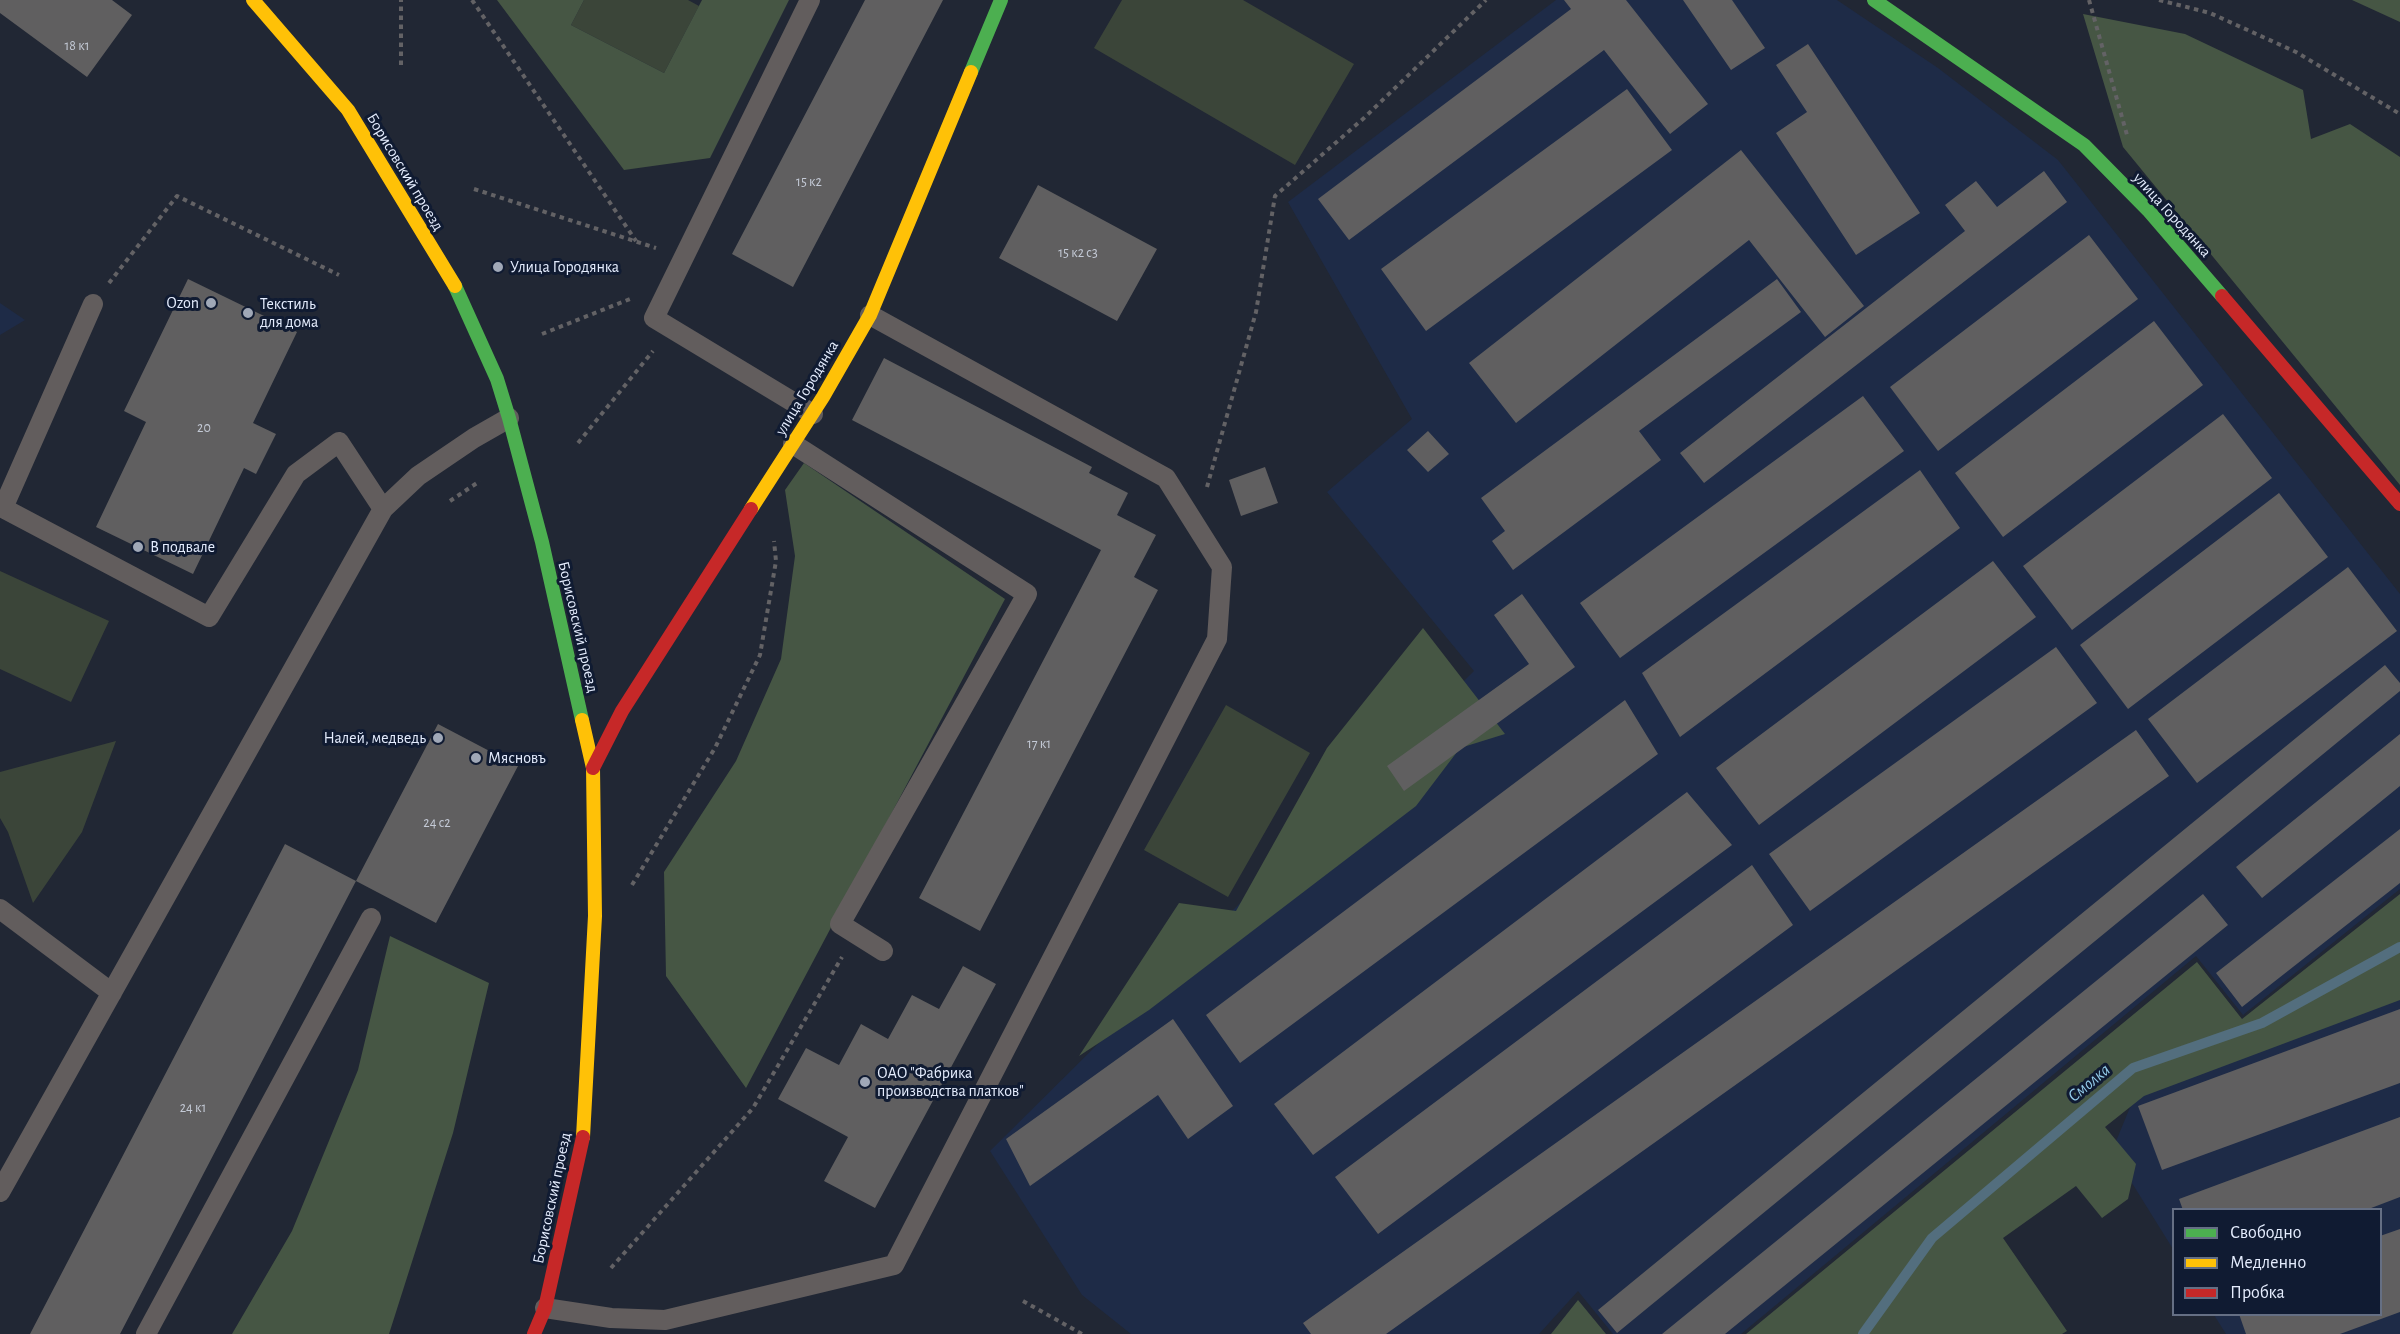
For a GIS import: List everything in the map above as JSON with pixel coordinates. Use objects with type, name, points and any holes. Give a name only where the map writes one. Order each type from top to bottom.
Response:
[{"type":"street","name":"Борисовский проезд","points":[[253,0],[348,110],[459,292],[496,379],[509,418],[542,542],[592,768],[595,916],[582,1147],[545,1308],[534,1334]]},
{"type":"street","name":"улица Городянка","points":[[592,768],[622,711],[813,414],[870,315],[1001,0]]},
{"type":"street","name":"улица Городянка","points":[[1874,0],[2084,145],[2148,210],[2400,504]]},
{"type":"lane","points":[[810,0],[654,318],[813,414]]},
{"type":"lane","points":[[93,304],[3,508],[209,617],[296,474],[339,442],[383,509]]},
{"type":"lane","points":[[545,1308],[611,1318],[665,1320],[894,1265],[1217,639],[1222,567],[1166,478],[870,315]]},
{"type":"lane","points":[[0,1192],[383,509],[418,476],[474,438],[509,418]]},
{"type":"lane","points":[[793,444],[1027,594],[840,924],[883,951]]},
{"type":"lane","points":[[0,909],[112,993]]},
{"type":"lane","points":[[146,1334],[371,918]]},
{"type":"path","points":[[401,0],[401,65]]},
{"type":"path","points":[[472,0],[636,241]]},
{"type":"path","points":[[1196,527],[1256,312],[1275,196],[1365,118],[1486,0]]},
{"type":"path","points":[[2089,0],[2129,144]]},
{"type":"path","points":[[2159,0],[2210,14],[2296,52],[2400,114]]},
{"type":"path","points":[[474,189],[684,257]]},
{"type":"path","points":[[93,304],[177,196],[339,275]]},
{"type":"path","points":[[542,334],[670,284]]},
{"type":"path","points":[[578,443],[672,328]]},
{"type":"path","points":[[450,501],[480,481]]},
{"type":"path","points":[[630,888],[715,748],[760,655],[776,561],[774,539]]},
{"type":"path","points":[[611,1268],[753,1108],[856,934]]},
{"type":"path","points":[[1023,1301],[1082,1334]]},
{"type":"shaded area","points":[[1556,0],[1837,0],[1938,68],[2058,160],[2400,594],[2400,889],[2243,1015],[2196,956],[1741,1334],[1613,1334],[1578,1291],[1539,1334],[1131,1334],[1082,1295],[990,1151],[1474,671],[1327,492],[1412,419],[1288,202]]},
{"type":"shaded area","points":[[0,303],[25,320],[0,335]]},
{"type":"shaded area","points":[[2400,979],[2400,1334],[2226,1334],[2215,1316],[2382,1316],[2382,1208],[2172,1208],[2172,1247],[2112,1151],[2140,1083]]},
{"type":"green space","points":[[497,0],[584,0],[571,25],[664,73],[702,0],[789,0],[710,158],[624,170]]},
{"type":"green space","points":[[584,0],[688,0],[699,6],[664,73],[571,25]]},
{"type":"green space","points":[[1122,0],[1243,0],[1354,64],[1295,165],[1094,48]]},
{"type":"green space","points":[[2352,0],[2400,0],[2400,22]]},
{"type":"green space","points":[[2083,14],[2185,34],[2303,90],[2311,139],[2350,124],[2400,157],[2400,485],[2123,147]]},
{"type":"green space","points":[[804,463],[1005,599],[746,1088],[666,976],[664,872],[736,761],[781,659],[795,556],[785,490]]},
{"type":"green space","points":[[0,571],[109,621],[71,702],[0,669]]},
{"type":"green space","points":[[1423,628],[1505,734],[1460,748],[1416,806],[1149,1010],[1079,1056],[1179,903],[1236,911],[1327,748]]},
{"type":"green space","points":[[1226,705],[1310,753],[1228,897],[1144,850]]},
{"type":"green space","points":[[116,741],[82,832],[33,903],[8,832],[0,818],[0,772]]},
{"type":"green space","points":[[2400,894],[2400,1000],[2144,1096],[2105,1127],[2136,1164],[2128,1199],[2102,1218],[2076,1186],[2003,1238],[2067,1331],[2062,1334],[1746,1334],[2197,962],[2242,1019]]},
{"type":"green space","points":[[390,936],[489,983],[453,1133],[389,1334],[232,1334],[292,1231],[358,1070]]},
{"type":"green space","points":[[1578,1300],[1606,1334],[1551,1334]]},
{"type":"building","points":[[0,0],[112,0],[132,15],[87,77],[0,13]]},
{"type":"building","points":[[865,0],[943,0],[793,287],[732,254]]},
{"type":"building","points":[[1564,0],[1626,0],[1708,104],[1670,134],[1604,50],[1349,240],[1318,199],[1571,9]]},
{"type":"building","points":[[1683,0],[1732,0],[1765,48],[1731,70]]},
{"type":"building","points":[[1808,44],[1920,213],[1856,255],[1776,133],[1807,112],[1776,65]]},
{"type":"building","points":[[1627,89],[1672,150],[1426,331],[1381,269]]},
{"type":"building","points":[[1741,150],[1864,306],[1825,337],[1749,240],[1516,423],[1469,363]]},
{"type":"building","points":[[2044,171],[2067,202],[1704,483],[1680,453],[1965,231],[1945,205],[1976,181],[1997,207]]},
{"type":"building","points":[[1038,185],[1157,249],[1117,321],[999,258]]},
{"type":"building","points":[[2089,235],[2138,299],[1938,451],[1890,387]]},
{"type":"building","points":[[188,279],[297,332],[253,423],[276,434],[256,474],[244,468],[193,574],[96,527],[146,422],[124,411]]},
{"type":"building","points":[[1777,279],[1801,312],[1639,431],[1661,460],[1513,570],[1492,541],[1505,531],[1481,498]]},
{"type":"building","points":[[2154,321],[2203,385],[2003,537],[1955,473]]},
{"type":"building","points":[[884,358],[1092,467],[1089,473],[1128,493],[1117,515],[1156,535],[1134,577],[1158,590],[980,931],[919,898],[1101,550],[852,420]]},
{"type":"building","points":[[1863,396],[1904,451],[1620,658],[1580,603]]},
{"type":"building","points":[[2223,414],[2272,478],[2072,630],[2023,566]]},
{"type":"building","points":[[1428,431],[1449,454],[1428,472],[1407,450]]},
{"type":"building","points":[[1265,467],[1278,503],[1241,516],[1229,480]]},
{"type":"building","points":[[1920,470],[1960,528],[1680,737],[1642,673]]},
{"type":"building","points":[[2279,493],[2328,557],[2128,709],[2080,645]]},
{"type":"building","points":[[1993,561],[2036,617],[1759,825],[1716,768]]},
{"type":"building","points":[[2348,567],[2397,631],[2197,783],[2148,719]]},
{"type":"building","points":[[1522,594],[1575,667],[1404,791],[1387,766],[1529,664],[1494,615]]},
{"type":"building","points":[[2056,647],[2097,703],[1810,911],[1769,854]]},
{"type":"building","points":[[2385,665],[2400,683],[2400,691],[1617,1333],[1598,1310]]},
{"type":"building","points":[[1625,700],[1658,754],[1240,1063],[1206,1015]]},
{"type":"building","points":[[438,724],[518,766],[436,923],[356,881]]},
{"type":"building","points":[[2136,730],[2169,776],[1386,1334],[1311,1334],[1303,1323]]},
{"type":"building","points":[[2400,734],[2400,786],[2262,898],[2236,867]]},
{"type":"building","points":[[1687,792],[1732,845],[1313,1155],[1274,1104]]},
{"type":"building","points":[[2400,829],[2400,883],[2242,1007],[2216,973]]},
{"type":"building","points":[[285,844],[356,881],[120,1334],[30,1334]]},
{"type":"building","points":[[1752,865],[1793,925],[1378,1234],[1335,1177]]},
{"type":"building","points":[[2203,894],[2228,925],[1725,1334],[1662,1334]]},
{"type":"building","name":"ОАО \"Фабрика производства платков\"","points":[[963,966],[996,984],[875,1208],[824,1181],[848,1137],[778,1099],[806,1048],[839,1065],[861,1024],[888,1039],[912,995],[939,1009]]},
{"type":"building","points":[[2400,1009],[2400,1083],[2162,1170],[2138,1106]]},
{"type":"building","points":[[1173,1019],[1233,1106],[1188,1139],[1158,1095],[1030,1186],[1006,1139]]},
{"type":"building","points":[[2400,1117],[2400,1197],[2371,1208],[2182,1208],[2179,1199]]},
{"type":"building","points":[[2400,1229],[2400,1312],[2340,1334],[2246,1334],[2240,1316],[2382,1316],[2382,1235]]},
{"type":"waterway","name":"Смолка","points":[[1863,1334],[1932,1238],[2133,1068],[2262,1023],[2400,947]]},
{"type":"traffic: fast","points":[[971,72],[1001,0]]},
{"type":"traffic: fast","points":[[1874,0],[2084,145],[2148,210],[2222,296]]},
{"type":"traffic: fast","points":[[455,286],[497,379],[509,418],[542,542],[582,720]]},
{"type":"traffic: slow","points":[[253,0],[348,110],[455,286]]},
{"type":"traffic: slow","points":[[751,509],[823,397],[870,315],[971,72]]},
{"type":"traffic: slow","points":[[582,720],[593,768],[595,916],[583,1137]]},
{"type":"traffic: jam","points":[[2222,296],[2400,504]]},
{"type":"traffic: jam","points":[[593,768],[622,711],[751,509]]},
{"type":"traffic: jam","points":[[534,1334],[545,1308],[583,1137]]},
{"type":"place","name":"Улица Городянка","points":[[498,267]]},
{"type":"place","name":"Ozon","points":[[211,303]]},
{"type":"place","name":"Текстиль для дома","points":[[248,313]]},
{"type":"place","name":"В подвале","points":[[138,547]]},
{"type":"place","name":"Налей, медведь","points":[[438,738]]},
{"type":"place","name":"Мясновъ","points":[[476,758]]},
{"type":"place","name":"ОАО \"Фабрика производства платков\"","points":[[865,1082]]}]
